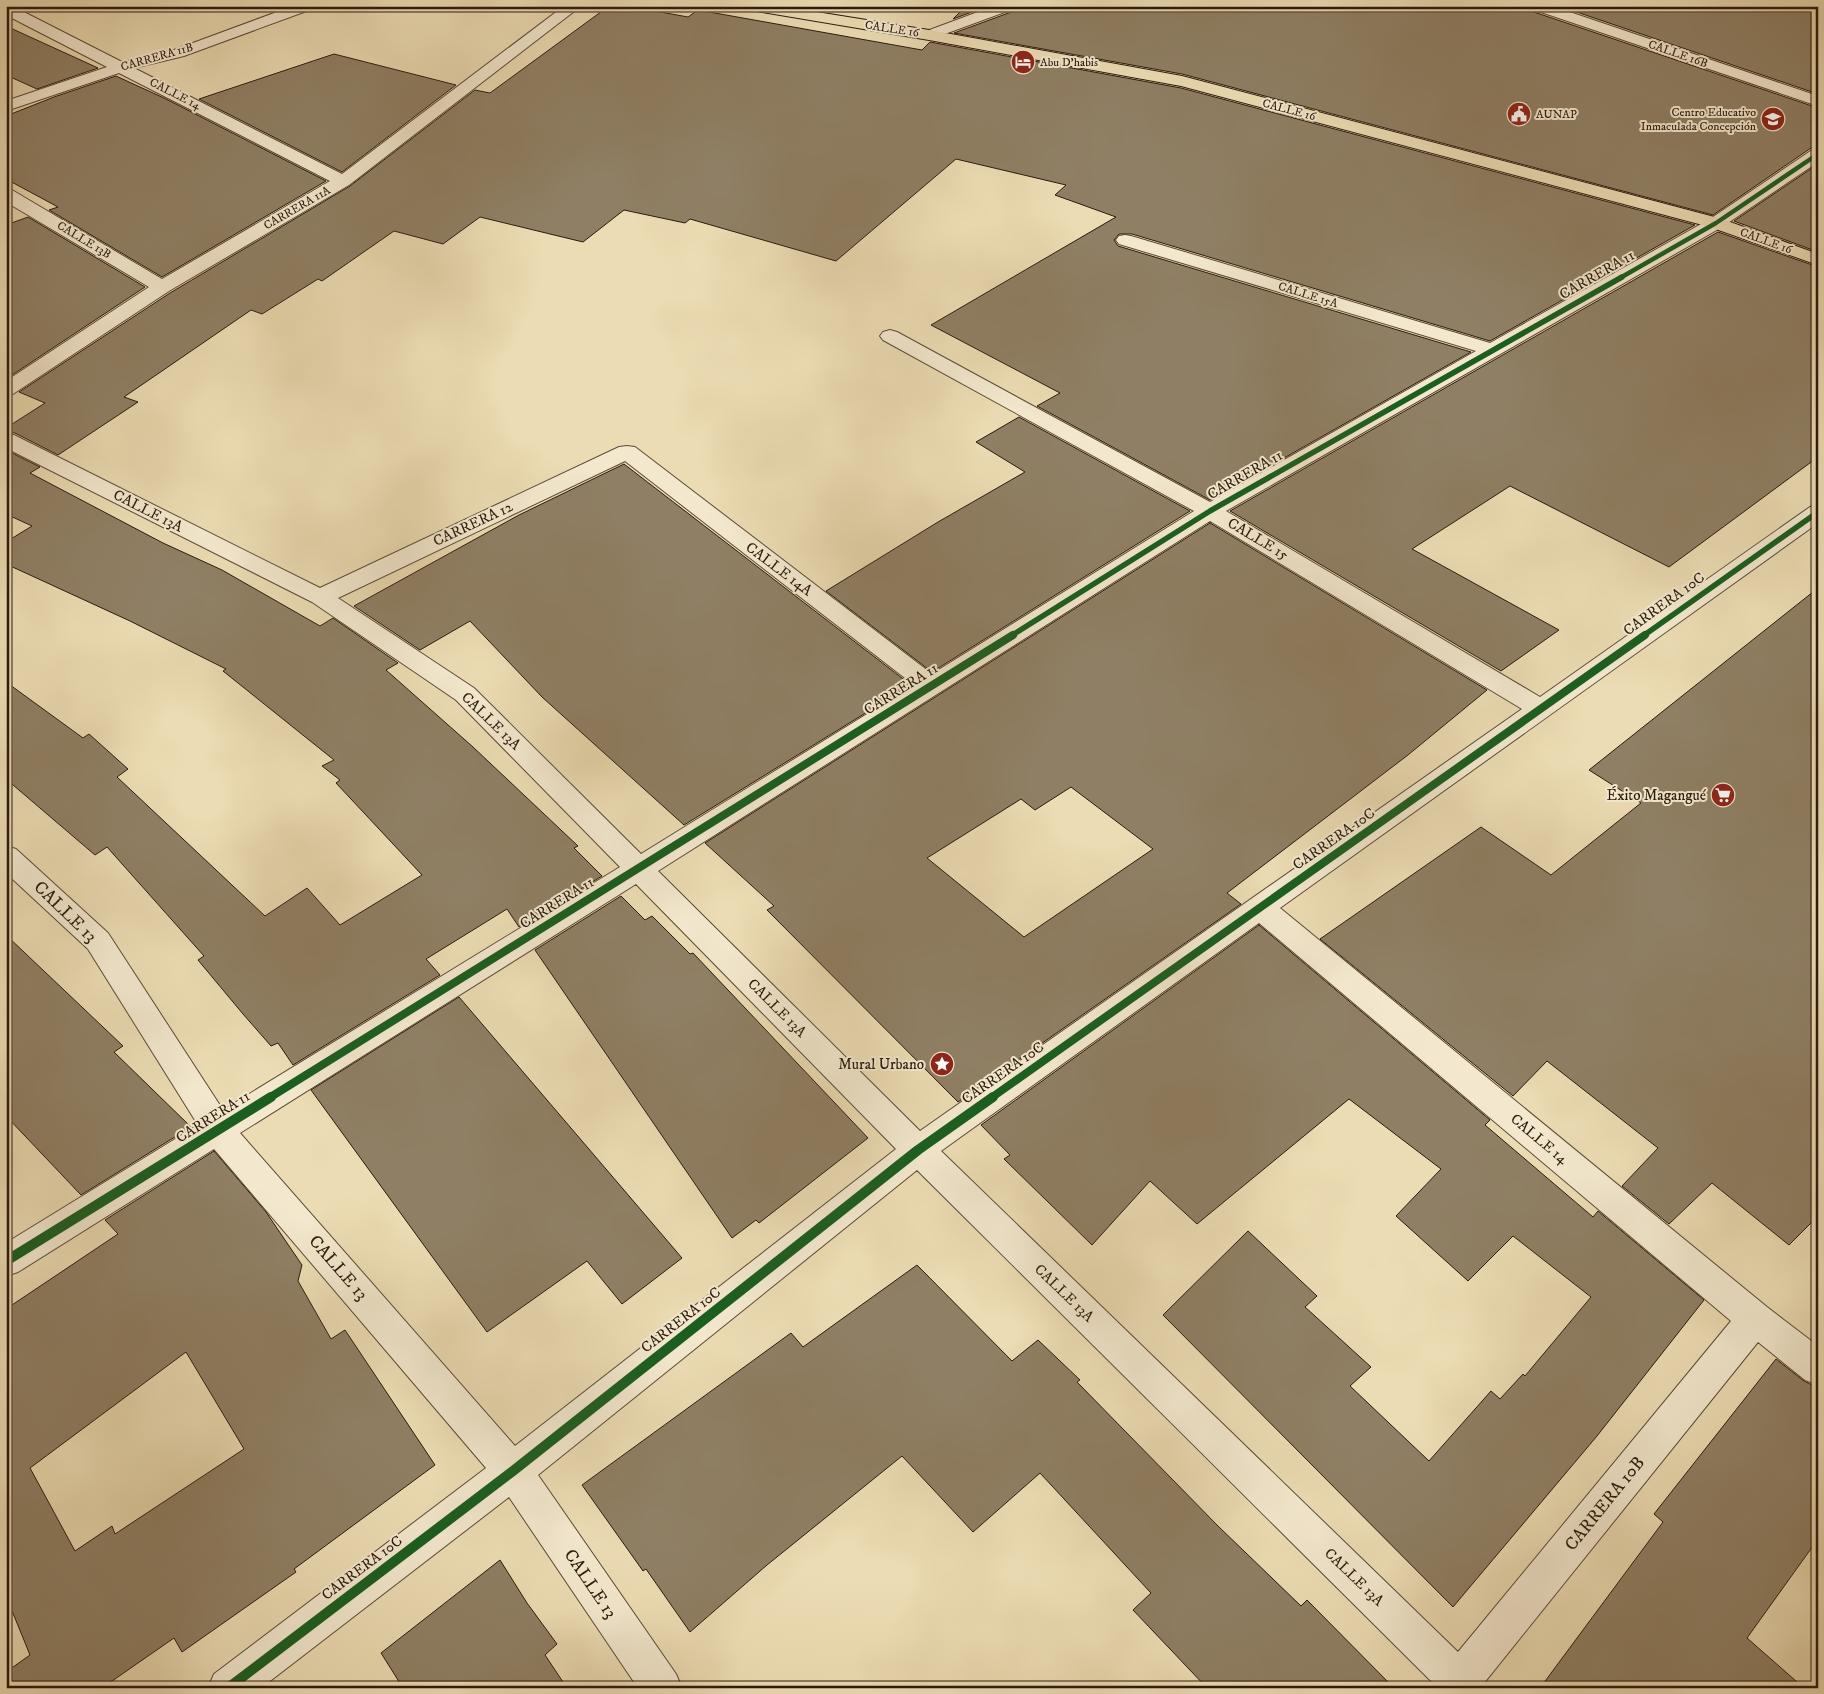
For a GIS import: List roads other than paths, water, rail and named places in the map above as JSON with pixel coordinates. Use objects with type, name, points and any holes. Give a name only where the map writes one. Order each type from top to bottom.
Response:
[{"type":"main road","name":"CALLE 16","points":[[750,6],[928,35],[1182,81],[1716,223],[1818,260]]},
{"type":"street","name":"CARRERA 11B","points":[[6,106],[121,67],[179,53],[307,6]]},
{"type":"street","name":"CARRERA 11A","points":[[6,390],[162,287],[343,181],[574,6]]},
{"type":"street","points":[[928,35],[1008,6]]},
{"type":"street","name":"CALLE 16B","points":[[1537,6],[1818,101]]},
{"type":"street","name":"CALLE 14","points":[[6,9],[343,181]]},
{"type":"street","name":"CARRERA 11","points":[[6,1261],[639,869],[1210,511],[1716,223],[1818,154]]},
{"type":"street","name":"CALLE 13B","points":[[6,194],[162,287]]},
{"type":"street","name":"CALLE 15A","points":[[1125,240],[1492,350]]},
{"type":"street","name":"CALLE 15","points":[[890,336],[1210,511],[1542,709]]},
{"type":"street","name":"CALLE 13A","points":[[6,440],[320,596],[466,694],[918,1150],[1460,1686]]},
{"type":"street","name":"CARRERA 12","points":[[320,596],[627,452]]},
{"type":"street","name":"CALLE 14A","points":[[627,452],[932,686]]},
{"type":"street","name":"CARRERA 10C","points":[[228,1688],[513,1471],[918,1150],[1818,512]]},
{"type":"street","name":"CALLE 13","points":[[6,856],[98,941],[218,1130],[513,1471],[662,1688]]},
{"type":"street","name":"CALLE 14","points":[[1260,909],[1755,1319],[1818,1368]]},
{"type":"street","name":"CARRERA 10B","points":[[1460,1686],[1755,1319]]},
{"type":"place","name":"Abu D'habis","points":[[1023,62]]},
{"type":"place","name":"AUNAP","points":[[1519,114]]},
{"type":"place","name":"Centro Educativo Inmaculada Concepción","points":[[1773,119]]},
{"type":"place","name":"Éxito Magangué","points":[[1723,795]]},
{"type":"place","name":"Mural Urbano","points":[[942,1064]]}]
